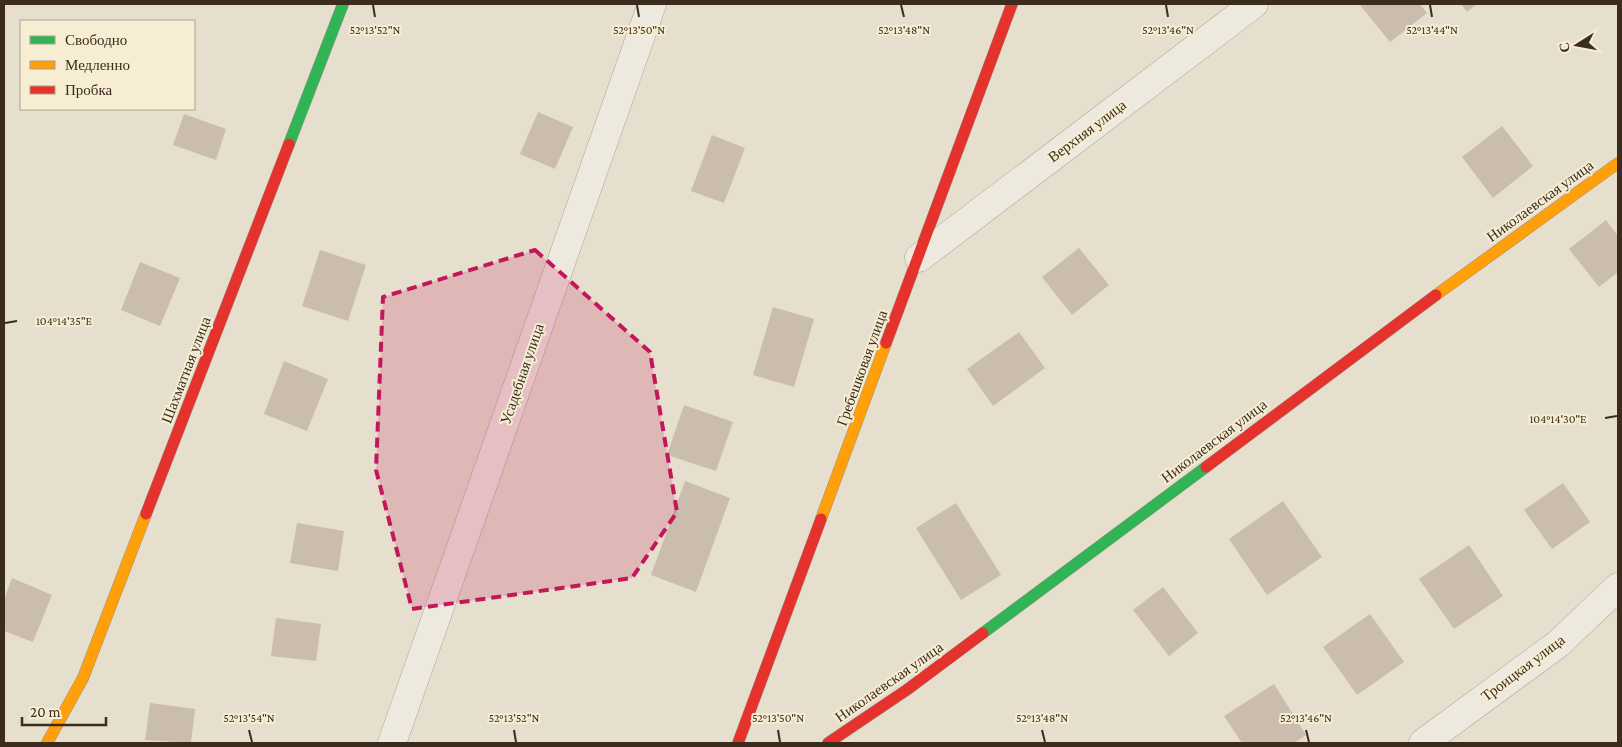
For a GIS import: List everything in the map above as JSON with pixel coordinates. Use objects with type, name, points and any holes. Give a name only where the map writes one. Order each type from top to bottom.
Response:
[{"type":"street","name":"Шахматная улица","points":[[48,743],[83,678],[343,4]]},
{"type":"street","name":"Усадебная улица","points":[[392,743],[652,4]]},
{"type":"street","name":"Гребешковая улица","points":[[738,743],[1012,4]]},
{"type":"street","name":"Верхняя улица","points":[[919,258],[1254,4]]},
{"type":"street","name":"Николаевская улица","points":[[828,743],[908,689],[1418,308],[1618,164]]},
{"type":"street","name":"Троицкая улица","points":[[1423,743],[1558,644],[1618,587]]},
{"type":"highlighted area","points":[[535,250],[650,352],[677,512],[632,578],[412,609],[376,470],[383,297]]},
{"type":"building","points":[[1420,4],[1427,13],[1390,42],[1360,5]]},
{"type":"building","points":[[1461,4],[1477,4],[1467,12]]},
{"type":"building","points":[[538,112],[573,127],[555,169],[520,154]]},
{"type":"building","points":[[184,114],[226,129],[216,160],[173,145]]},
{"type":"building","points":[[1502,126],[1533,166],[1493,198],[1462,157]]},
{"type":"building","points":[[712,135],[745,148],[724,203],[691,191]]},
{"type":"building","points":[[1606,220],[1618,236],[1618,272],[1599,287],[1569,249]]},
{"type":"building","points":[[1079,248],[1109,285],[1072,315],[1042,277]]},
{"type":"building","points":[[320,250],[366,265],[348,321],[302,306]]},
{"type":"building","points":[[140,262],[180,278],[160,326],[121,310]]},
{"type":"building","points":[[773,307],[814,319],[794,387],[753,375]]},
{"type":"building","points":[[1019,332],[1045,368],[993,406],[967,369]]},
{"type":"building","points":[[284,361],[328,379],[307,431],[264,414]]},
{"type":"building","points":[[684,405],[733,422],[716,471],[667,455]]},
{"type":"building","points":[[685,481],[730,498],[696,592],[651,575]]},
{"type":"building","points":[[1563,483],[1590,522],[1552,549],[1524,510]]},
{"type":"building","points":[[1283,501],[1322,557],[1267,595],[1229,539]]},
{"type":"building","points":[[956,503],[1001,575],[961,600],[916,528]]},
{"type":"building","points":[[297,523],[344,531],[338,571],[290,563]]},
{"type":"building","points":[[1469,545],[1503,596],[1454,629],[1419,579]]},
{"type":"building","points":[[12,578],[52,595],[33,642],[4,631],[4,600]]},
{"type":"building","points":[[1163,587],[1198,633],[1169,656],[1133,610]]},
{"type":"building","points":[[1370,614],[1404,662],[1357,695],[1323,647]]},
{"type":"building","points":[[276,618],[321,624],[316,661],[271,656]]},
{"type":"building","points":[[1274,684],[1306,735],[1294,743],[1242,743],[1224,716]]},
{"type":"building","points":[[150,703],[195,709],[191,743],[145,740]]},
{"type":"traffic: fast","points":[[289,144],[343,4]]},
{"type":"traffic: fast","points":[[983,633],[1206,467]]},
{"type":"traffic: slow","points":[[1436,295],[1618,163]]},
{"type":"traffic: slow","points":[[821,519],[886,343]]},
{"type":"traffic: slow","points":[[47,743],[83,678],[146,514]]},
{"type":"traffic: jam","points":[[886,343],[1012,4]]},
{"type":"traffic: jam","points":[[146,514],[289,144]]},
{"type":"traffic: jam","points":[[1206,467],[1436,295]]},
{"type":"traffic: jam","points":[[738,743],[821,519]]},
{"type":"traffic: jam","points":[[828,743],[908,689],[983,633]]}]
